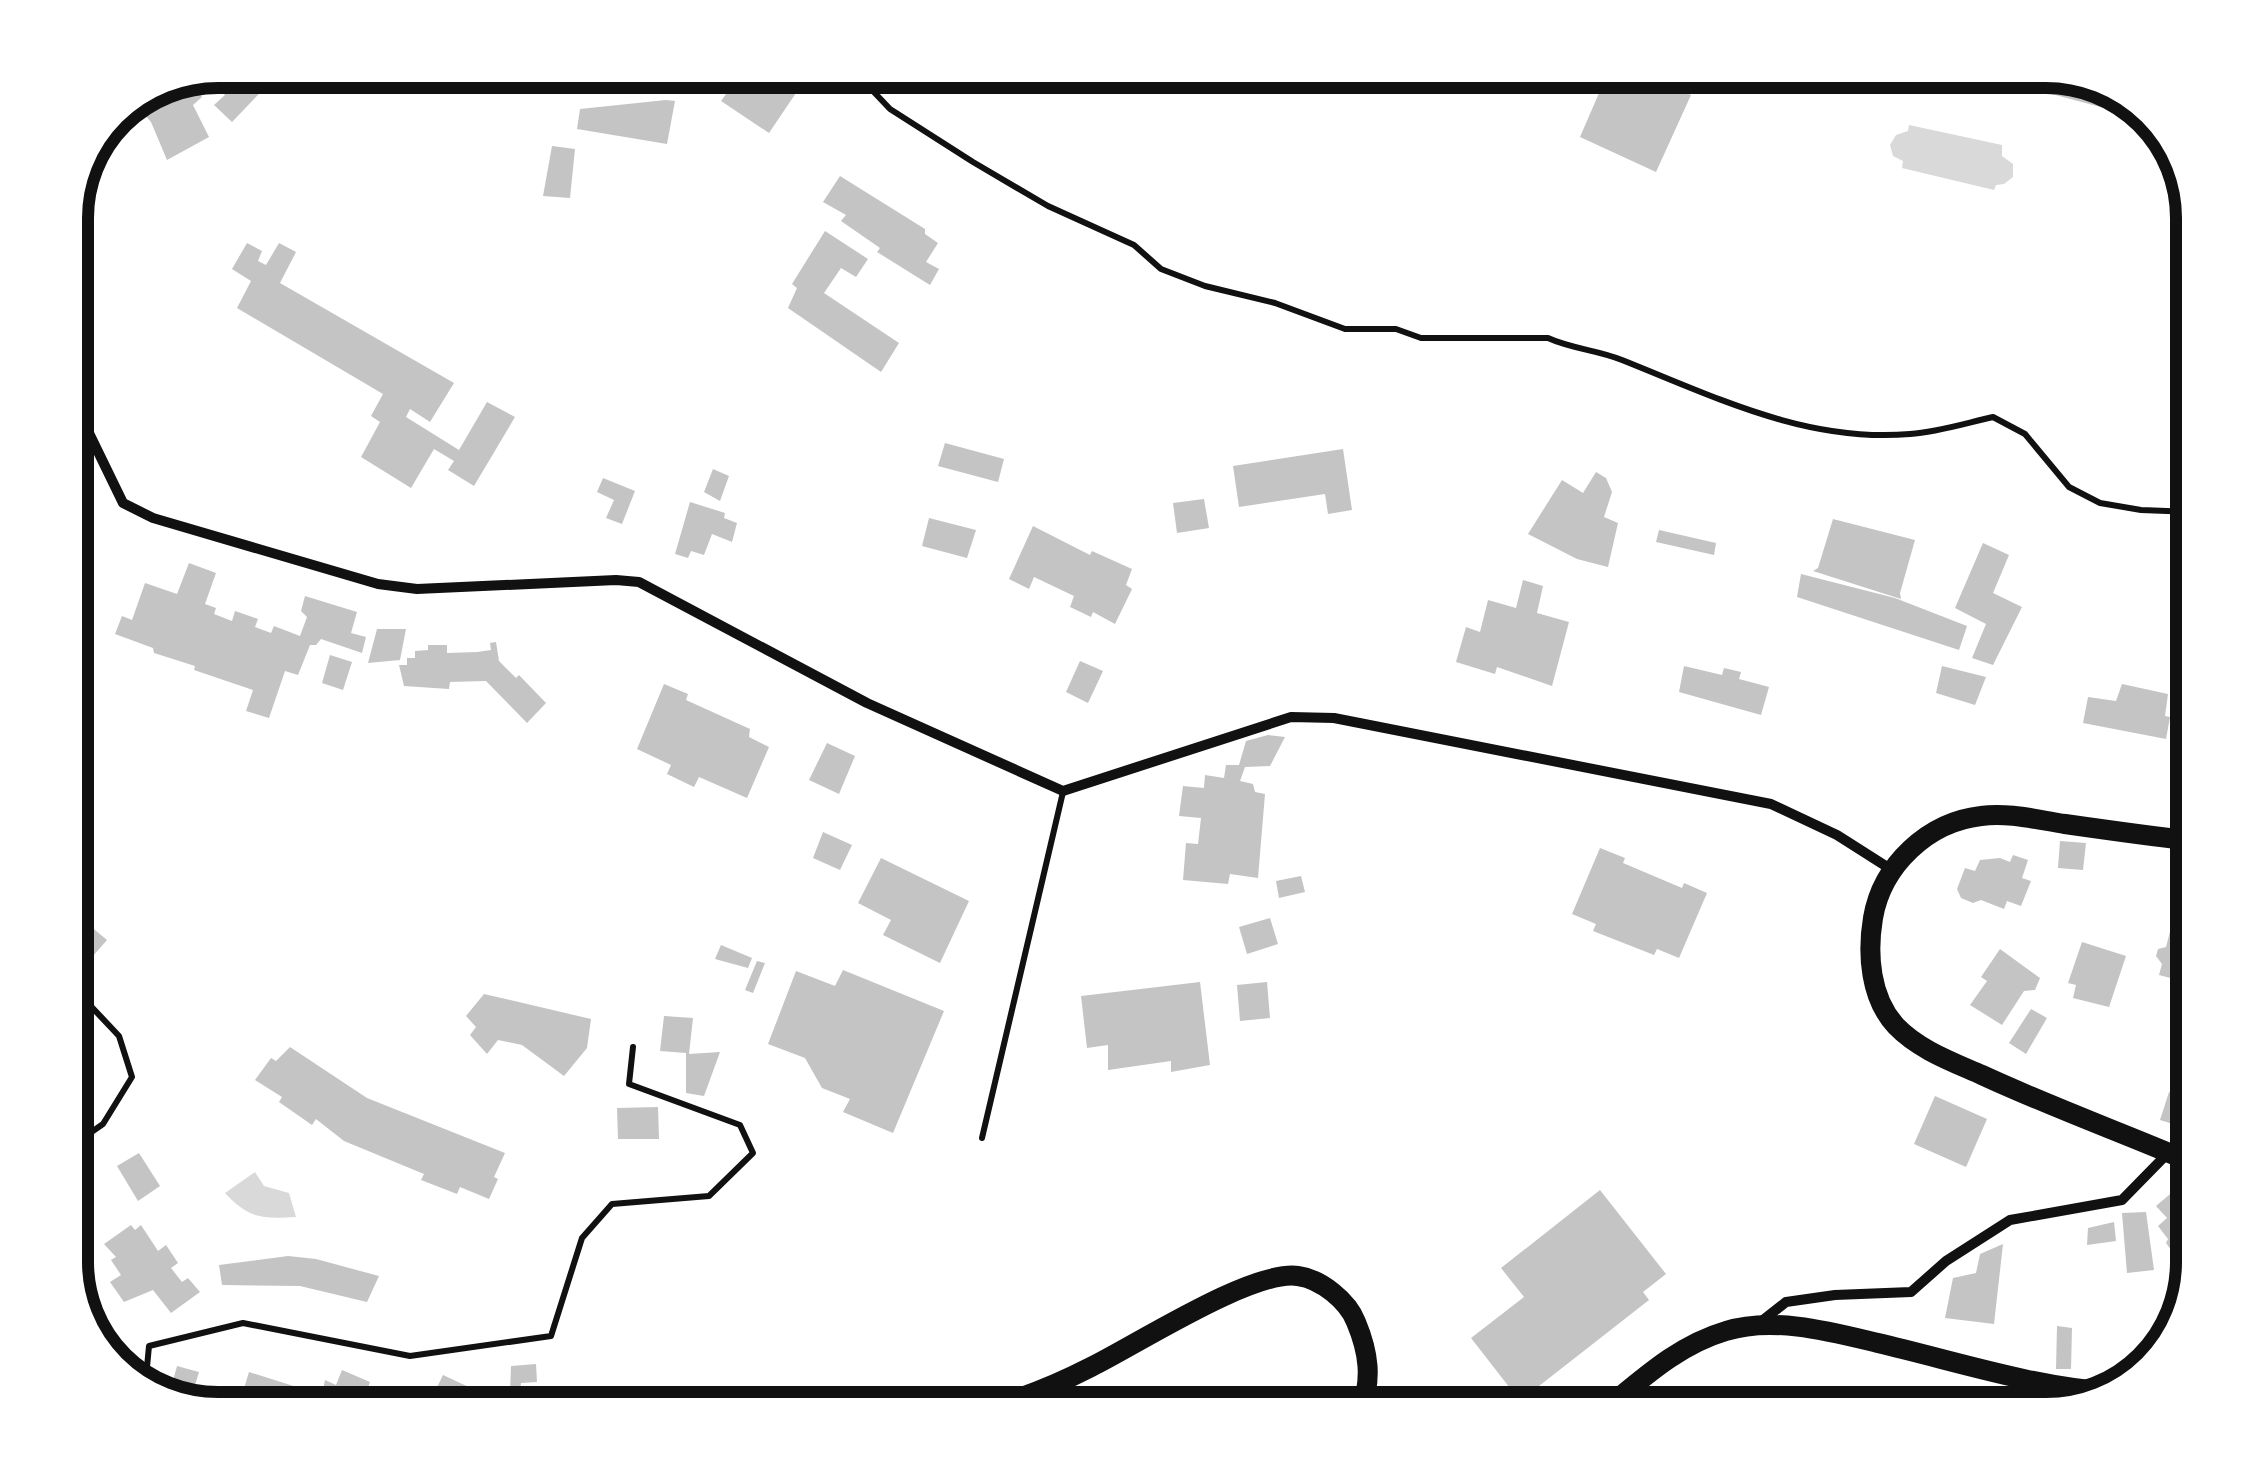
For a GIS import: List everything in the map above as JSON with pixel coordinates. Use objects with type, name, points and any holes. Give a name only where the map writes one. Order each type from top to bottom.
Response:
[{"type":"main road","points":[[2176,838],[1983,815],[1952,823],[1916,842],[1892,870],[1876,898],[1871,962],[1877,995],[1896,1026],[1926,1050],[2176,1155]]},
{"type":"main road","points":[[1036,1392],[1247,1287],[1298,1276],[1338,1297],[1355,1318],[1370,1370],[1368,1392]]},
{"type":"main road","points":[[1626,1392],[1691,1344],[1729,1330],[1754,1326],[1832,1332],[2081,1387]]},
{"type":"street","points":[[88,431],[123,503],[153,518],[378,584],[417,589],[639,582],[867,703],[1064,791],[1292,717],[1334,718],[1770,804],[1837,835],[1892,870]]},
{"type":"street","points":[[1754,1326],[1786,1302],[1836,1294],[1911,1292],[1946,1261],[2010,1220],[2122,1200],[2168,1152]]},
{"type":"lane","points":[[982,1138],[1064,791]]},
{"type":"lane","points":[[88,1003],[119,1036],[132,1077],[103,1124],[88,1134]]},
{"type":"lane","points":[[147,1372],[149,1346],[243,1323],[410,1356],[551,1336],[582,1238],[612,1204],[709,1196],[753,1153],[740,1125],[629,1084],[633,1047]]},
{"type":"path","points":[[870,88],[890,109],[1016,187],[1134,245],[1161,268],[1231,294],[1275,303],[1345,329],[1396,329],[1422,338],[1548,338],[1568,347],[1612,356],[1695,391],[1796,426],[1853,434],[1910,434],[1993,417],[2025,434],[2070,487],[2100,503],[2176,511]]},
{"type":"shaded area","points":[[1909,125],[2002,145],[2002,156],[2013,164],[2013,177],[1994,190],[1902,168],[1903,161],[1893,156],[1890,145],[1896,135],[1908,131]]},
{"type":"shaded area","points":[[255,1172],[264,1186],[289,1193],[296,1217],[257,1216],[225,1193]]},
{"type":"building","points":[[218,88],[265,88],[232,122],[214,105],[225,95]]},
{"type":"building","points":[[730,88],[799,88],[769,133],[721,101]]},
{"type":"building","points":[[1601,88],[1676,88],[1691,95],[1656,172],[1580,137]]},
{"type":"building","points":[[2029,88],[2079,92],[2119,112]]},
{"type":"building","points":[[196,90],[202,97],[193,105],[209,137],[167,160],[151,122],[143,112],[176,94]]},
{"type":"building","points":[[675,101],[667,144],[577,129],[580,109]]},
{"type":"building","points":[[552,146],[575,149],[570,198],[543,196]]},
{"type":"building","points":[[840,176],[925,229],[925,234],[938,243],[926,262],[939,269],[930,285],[877,252],[880,248],[841,221],[846,215],[823,202]]},
{"type":"building","points":[[825,231],[868,259],[856,277],[841,268],[824,293],[899,343],[881,372],[788,308],[797,288],[792,284]]},
{"type":"building","points":[[247,243],[262,251],[258,261],[266,265],[279,243],[296,252],[280,283],[454,383],[430,422],[410,409],[406,417],[459,450],[487,402],[515,417],[474,486],[448,470],[454,461],[434,449],[411,488],[361,457],[380,422],[371,416],[383,394],[237,308],[251,281],[232,269]]},
{"type":"building","points":[[945,443],[1004,459],[998,482],[938,466]]},
{"type":"building","points":[[1343,449],[1352,510],[1328,514],[1325,494],[1239,507],[1233,466]]},
{"type":"building","points":[[713,469],[729,476],[720,501],[704,492]]},
{"type":"building","points":[[1596,472],[1606,478],[1612,492],[1604,517],[1618,523],[1608,567],[1577,559],[1528,534],[1562,480],[1583,493]]},
{"type":"building","points":[[603,478],[635,491],[622,524],[606,518],[614,500],[597,492]]},
{"type":"building","points":[[1204,499],[1209,528],[1177,533],[1173,503]]},
{"type":"building","points":[[690,502],[725,513],[724,518],[737,523],[732,542],[712,534],[704,555],[691,551],[688,558],[675,554]]},
{"type":"building","points":[[929,518],[976,530],[967,558],[922,546]]},
{"type":"building","points":[[1833,519],[1915,540],[1901,599],[1813,571],[1818,568]]},
{"type":"building","points":[[1033,526],[1090,555],[1092,551],[1132,569],[1126,585],[1132,589],[1115,624],[1093,612],[1091,617],[1070,607],[1074,596],[1034,577],[1029,589],[1009,579]]},
{"type":"building","points":[[1659,530],[1716,543],[1714,555],[1656,542]]},
{"type":"building","points":[[1983,543],[2009,555],[1993,593],[2022,607],[1993,665],[1972,658],[1986,624],[1955,608]]},
{"type":"building","points":[[189,563],[216,573],[205,604],[216,608],[214,614],[232,621],[235,611],[258,619],[255,627],[271,633],[274,626],[300,636],[307,617],[301,611],[305,596],[357,612],[351,633],[366,637],[362,653],[321,639],[310,645],[298,675],[285,671],[269,718],[246,711],[253,690],[194,670],[195,666],[154,653],[153,648],[115,634],[122,616],[132,620],[145,583],[177,594]]},
{"type":"building","points":[[1801,574],[1895,598],[1967,626],[1959,650],[1797,597]]},
{"type":"building","points":[[1523,580],[1543,586],[1537,613],[1569,622],[1552,686],[1497,667],[1495,674],[1456,662],[1466,627],[1480,632],[1488,600],[1516,608]]},
{"type":"building","points":[[377,629],[406,629],[400,660],[368,663]]},
{"type":"building","points":[[496,642],[499,661],[546,703],[527,723],[486,681],[450,682],[449,689],[404,686],[399,665],[407,665],[407,658],[415,658],[415,651],[428,650],[428,645],[447,645],[447,653],[477,652],[491,650],[490,643]]},
{"type":"building","points":[[330,655],[352,662],[343,690],[322,683]]},
{"type":"building","points":[[1080,661],[1103,671],[1088,703],[1066,692]]},
{"type":"building","points":[[1684,666],[1722,675],[1724,668],[1741,672],[1739,679],[1769,687],[1761,715],[1679,692]]},
{"type":"building","points":[[1942,666],[1986,677],[1975,705],[1936,693]]},
{"type":"building","points":[[664,684],[688,694],[686,700],[750,729],[749,737],[769,747],[747,798],[699,777],[694,787],[667,774],[671,765],[637,749]]},
{"type":"building","points":[[2122,684],[2168,694],[2165,716],[2170,717],[2166,739],[2083,723],[2088,697],[2116,701]]},
{"type":"building","points":[[1268,735],[1285,737],[1270,766],[1245,767],[1240,781],[1253,784],[1255,792],[1265,794],[1258,878],[1230,874],[1228,884],[1183,880],[1186,843],[1198,844],[1201,818],[1179,816],[1183,786],[1204,788],[1205,775],[1224,778],[1226,765],[1239,765],[1246,741]]},
{"type":"building","points":[[827,743],[855,756],[839,794],[809,780]]},
{"type":"building","points":[[823,832],[852,845],[840,870],[813,858]]},
{"type":"building","points":[[2060,841],[2086,843],[2083,870],[2058,868]]},
{"type":"building","points":[[1600,848],[1625,858],[1623,863],[1682,888],[1684,883],[1707,893],[1679,958],[1657,949],[1654,955],[1593,931],[1596,924],[1572,914]]},
{"type":"building","points":[[2013,855],[2028,860],[2022,878],[2031,881],[2021,906],[2007,901],[2004,909],[1981,900],[1973,903],[1961,898],[1957,889],[1965,868],[1975,871],[1980,860],[2000,858],[2010,862]]},
{"type":"building","points":[[881,858],[969,901],[940,963],[883,935],[891,920],[858,903]]},
{"type":"building","points":[[1301,876],[1305,892],[1279,898],[1276,881]]},
{"type":"building","points":[[1270,918],[1278,944],[1247,954],[1239,927]]},
{"type":"building","points":[[88,924],[107,940],[88,962]]},
{"type":"building","points":[[2171,928],[2176,929],[2176,980],[2159,975],[2162,964],[2156,956],[2158,949],[2166,947]]},
{"type":"building","points":[[2082,942],[2126,956],[2109,1007],[2073,998],[2076,985],[2068,983]]},
{"type":"building","points":[[721,945],[752,958],[748,968],[715,959]]},
{"type":"building","points":[[2000,949],[2040,978],[2035,990],[2024,991],[2002,1025],[1970,1005],[1987,981],[1981,977]]},
{"type":"building","points":[[757,961],[765,963],[753,993],[745,990]]},
{"type":"building","points":[[843,970],[944,1011],[893,1133],[843,1112],[850,1099],[822,1088],[805,1058],[768,1044],[796,971],[835,986]]},
{"type":"building","points":[[1200,982],[1210,1065],[1171,1072],[1171,1061],[1108,1070],[1108,1045],[1087,1048],[1081,996]]},
{"type":"building","points":[[1267,982],[1270,1018],[1240,1021],[1237,985]]},
{"type":"building","points":[[484,994],[591,1019],[587,1048],[564,1076],[522,1045],[498,1040],[487,1054],[470,1035],[476,1027],[466,1016]]},
{"type":"building","points":[[2031,1009],[2047,1018],[2026,1054],[2009,1043]]},
{"type":"building","points":[[664,1016],[693,1018],[689,1054],[720,1052],[704,1096],[686,1093],[686,1053],[660,1051]]},
{"type":"building","points":[[290,1047],[367,1098],[505,1153],[489,1199],[460,1187],[457,1194],[421,1180],[424,1174],[344,1141],[316,1119],[312,1125],[279,1102],[282,1097],[255,1080],[271,1058],[276,1061]]},
{"type":"building","points":[[2169,1092],[2176,1094],[2176,1125],[2160,1120]]},
{"type":"building","points":[[1935,1096],[1987,1119],[1966,1167],[1914,1144]]},
{"type":"building","points":[[658,1107],[659,1139],[618,1139],[617,1108]]},
{"type":"building","points":[[139,1153],[160,1186],[138,1201],[117,1166]]},
{"type":"building","points":[[2176,1189],[2176,1257],[2158,1226],[2167,1218],[2156,1206]]},
{"type":"building","points":[[1600,1190],[1666,1274],[1643,1292],[1649,1300],[1531,1392],[1513,1392],[1471,1338],[1524,1297],[1501,1268]]},
{"type":"building","points":[[2146,1212],[2154,1270],[2127,1273],[2122,1213]]},
{"type":"building","points":[[2114,1222],[2116,1241],[2087,1245],[2088,1228]]},
{"type":"building","points":[[131,1225],[135,1230],[141,1225],[158,1251],[166,1245],[178,1263],[171,1268],[182,1282],[188,1278],[200,1292],[171,1313],[153,1290],[124,1302],[110,1282],[121,1275],[111,1260],[116,1257],[104,1244]]},
{"type":"building","points":[[2003,1244],[1994,1324],[1945,1318],[1953,1278],[1976,1273],[1980,1254]]},
{"type":"building","points":[[288,1256],[316,1259],[379,1276],[367,1302],[300,1286],[222,1285],[219,1265]]},
{"type":"building","points":[[2057,1326],[2072,1328],[2071,1369],[2056,1369]]},
{"type":"building","points":[[536,1364],[537,1382],[521,1383],[520,1392],[510,1392],[511,1366]]},
{"type":"building","points":[[177,1366],[199,1372],[194,1390],[172,1384]]},
{"type":"building","points":[[342,1370],[370,1382],[366,1392],[323,1392],[325,1380],[336,1385]]},
{"type":"building","points":[[249,1372],[312,1392],[243,1392]]},
{"type":"building","points":[[443,1375],[479,1392],[435,1392]]}]
